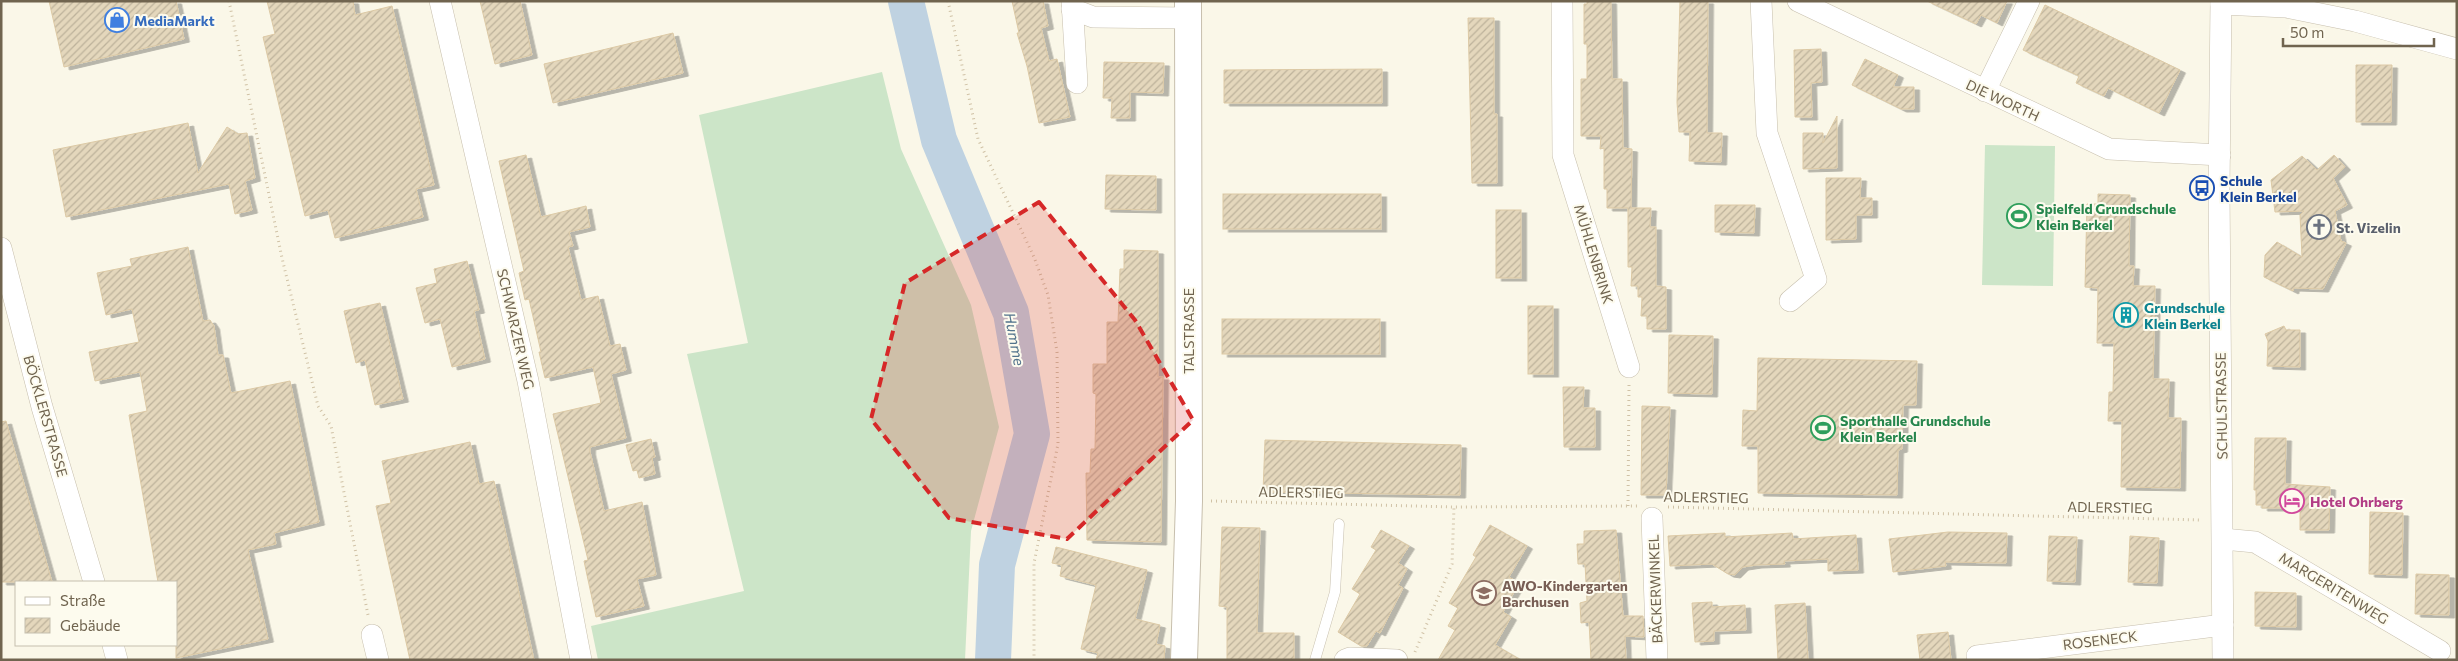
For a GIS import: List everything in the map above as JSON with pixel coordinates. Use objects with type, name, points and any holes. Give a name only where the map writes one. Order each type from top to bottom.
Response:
[{"type":"street","name":"SCHWARZER WEG","points":[[440,1],[528,381],[581,660]]},
{"type":"street","name":"MÜHLENBRINK","points":[[1562,1],[1563,155],[1630,367]]},
{"type":"street","points":[[1762,1],[1767,133],[1816,279],[1790,301]]},
{"type":"street","name":"DIE WORTH","points":[[1798,1],[2108,149],[2220,155]]},
{"type":"street","points":[[1985,91],[2030,1]]},
{"type":"street","points":[[2221,2],[2286,7],[2355,22],[2457,49]]},
{"type":"street","name":"SCHULSTRASSE","points":[[2221,2],[2223,660]]},
{"type":"street","points":[[1072,5],[1093,17],[1188,10]]},
{"type":"street","points":[[1072,5],[1077,83]]},
{"type":"street","name":"TALSTRASSE","points":[[1184,660],[1189,500],[1188,10]]},
{"type":"street","name":"BÖCKLERSTRASSE","points":[[1,248],[42,406],[94,581]]},
{"type":"street","name":"BÄCKERWINKEL","points":[[1652,510],[1657,660]]},
{"type":"street","name":"MARGERITENWEG","points":[[2223,530],[2255,542],[2440,651]]},
{"type":"street","name":"ROSENECK","points":[[1977,656],[2223,625]]},
{"type":"street","points":[[372,635],[378,660]]},
{"type":"street","points":[[113,646],[117,660]]},
{"type":"street","points":[[1345,660],[1350,658],[1397,660]]},
{"type":"lane","points":[[1315,660],[1335,592],[1339,524]]},
{"type":"path","points":[[229,1],[282,258],[318,406],[331,426],[372,635]]},
{"type":"path","points":[[948,1],[978,139],[1034,257],[1048,295],[1057,352],[1058,444],[1034,563],[1034,660]]},
{"type":"path","points":[[1628,506],[1630,367]]},
{"type":"path","name":"ADLERSTIEG","points":[[1189,500],[1454,507],[1628,506],[1652,510],[2223,530]]},
{"type":"path","points":[[1412,660],[1452,564],[1454,507]]},
{"type":"highlighted area","points":[[1039,202],[1135,320],[1193,420],[1067,539],[949,518],[871,419],[905,283]]},
{"type":"green space","points":[[882,72],[901,149],[971,305],[999,427],[971,531],[965,660],[598,660],[591,626],[744,591],[687,354],[748,343],[699,115]]},
{"type":"green space","name":"Spielfeld Grundschule Klein Berkel","points":[[1985,145],[2055,146],[2053,286],[1982,285]]},
{"type":"building","name":"MediaMarkt","points":[[49,1],[176,1],[184,39],[64,67]]},
{"type":"building","points":[[267,1],[353,1],[355,15],[392,6],[434,185],[416,189],[423,217],[335,238],[328,210],[305,216],[263,37],[275,34]]},
{"type":"building","points":[[480,1],[520,1],[532,55],[495,64]]},
{"type":"building","points":[[1012,1],[1043,1],[1048,26],[1041,28],[1049,61],[1057,59],[1070,117],[1039,123],[1027,66],[1017,33],[1019,33]]},
{"type":"building","points":[[1587,1],[1611,1],[1612,79],[1622,79],[1623,148],[1632,149],[1631,208],[1651,208],[1650,227],[1656,227],[1656,286],[1666,287],[1666,329],[1647,329],[1647,316],[1641,316],[1642,297],[1638,297],[1638,286],[1631,286],[1632,267],[1628,267],[1628,208],[1607,208],[1607,189],[1604,189],[1604,148],[1600,149],[1601,136],[1581,136],[1581,79],[1587,79],[1587,44],[1584,44],[1584,4],[1587,4]]},
{"type":"building","points":[[1680,1],[1708,1],[1707,133],[1722,133],[1721,162],[1689,161],[1690,132],[1679,132],[1677,102]]},
{"type":"building","points":[[1927,1],[2007,1],[1997,23],[1981,15],[1976,24]]},
{"type":"building","points":[[2045,5],[2180,70],[2159,113],[2108,88],[2104,96],[2076,83],[2079,76],[2023,50]]},
{"type":"building","points":[[1468,18],[1494,18],[1494,114],[1497,114],[1497,183],[1472,183]]},
{"type":"building","points":[[673,33],[683,73],[553,103],[544,64]]},
{"type":"building","points":[[1821,49],[1822,82],[1811,83],[1812,117],[1795,117],[1794,50]]},
{"type":"building","points":[[1865,59],[1898,75],[1893,87],[1914,87],[1914,109],[1901,109],[1852,85]]},
{"type":"building","points":[[1104,62],[1164,63],[1163,93],[1130,92],[1130,118],[1111,118],[1112,98],[1103,98]]},
{"type":"building","points":[[2356,65],[2392,65],[2391,122],[2356,122]]},
{"type":"building","points":[[1382,69],[1382,103],[1224,103],[1224,70]]},
{"type":"building","points":[[1837,116],[1837,168],[1803,169],[1803,133],[1823,133],[1823,143]]},
{"type":"building","points":[[188,123],[198,173],[227,127],[238,134],[247,133],[255,178],[245,181],[252,210],[235,214],[229,184],[66,217],[53,150]]},
{"type":"building","points":[[526,155],[541,217],[586,206],[590,227],[569,232],[573,246],[568,247],[581,300],[598,296],[610,346],[620,344],[626,370],[611,374],[626,438],[590,447],[590,452],[604,511],[642,502],[656,575],[637,579],[644,606],[596,617],[584,561],[588,560],[553,414],[601,403],[593,367],[545,378],[529,299],[525,300],[519,273],[524,271],[499,161]]},
{"type":"building","name":"St. Vizelin","points":[[2334,155],[2345,167],[2333,178],[2347,205],[2335,211],[2341,241],[2346,243],[2323,289],[2294,288],[2293,291],[2264,277],[2265,255],[2277,242],[2302,257],[2300,215],[2304,211],[2275,212],[2271,180],[2302,156],[2317,170]]},
{"type":"building","points":[[1106,175],[1156,176],[1156,210],[1105,209]]},
{"type":"building","points":[[1826,178],[1861,178],[1860,198],[1872,198],[1872,215],[1856,215],[1856,239],[1826,240]]},
{"type":"building","points":[[1223,194],[1381,194],[1381,229],[1223,229]]},
{"type":"building","name":"Grundschule Klein Berkel","points":[[2098,194],[2130,195],[2129,266],[2134,266],[2133,286],[2155,286],[2153,379],[2169,379],[2168,418],[2181,418],[2180,488],[2121,487],[2122,421],[2108,421],[2109,392],[2113,392],[2114,343],[2097,343],[2098,288],[2085,287],[2087,204],[2098,204]]},
{"type":"building","points":[[1715,205],[1755,205],[1754,233],[1715,232]]},
{"type":"building","points":[[1496,210],[1521,210],[1521,278],[1496,278]]},
{"type":"building","points":[[188,247],[203,321],[210,320],[214,326],[218,355],[223,355],[231,393],[290,381],[319,522],[274,533],[276,544],[248,550],[268,639],[176,658],[176,646],[178,646],[178,581],[158,581],[129,415],[147,411],[140,372],[95,381],[89,352],[139,342],[132,309],[106,315],[97,273],[132,266],[130,259]]},
{"type":"building","points":[[1124,250],[1158,251],[1158,377],[1163,377],[1161,542],[1087,540],[1086,473],[1090,473],[1091,449],[1095,449],[1096,394],[1093,393],[1093,364],[1107,364],[1107,322],[1118,322],[1120,269],[1124,269]]},
{"type":"building","points":[[467,261],[479,310],[474,311],[485,359],[452,367],[440,319],[425,323],[416,288],[437,283],[434,269]]},
{"type":"building","points":[[380,303],[403,399],[375,405],[365,360],[356,363],[344,311]]},
{"type":"building","points":[[1528,306],[1553,306],[1553,374],[1528,374]]},
{"type":"building","points":[[1222,319],[1380,319],[1380,354],[1222,354]]},
{"type":"building","points":[[2284,326],[2286,330],[2300,330],[2300,367],[2267,366],[2268,341],[2265,334]]},
{"type":"building","points":[[1669,335],[1713,336],[1712,394],[1668,393]]},
{"type":"building","name":"Sporthalle Grundschule Klein Berkel","points":[[1758,358],[1917,361],[1916,405],[1903,405],[1902,449],[1898,450],[1897,495],[1758,493],[1758,446],[1742,446],[1743,410],[1757,411]]},
{"type":"building","points":[[1563,387],[1584,387],[1583,408],[1595,408],[1595,447],[1564,447]]},
{"type":"building","points":[[1642,406],[1670,407],[1666,495],[1641,495]]},
{"type":"building","points":[[6,421],[52,581],[1,582],[1,422]]},
{"type":"building","points":[[2255,438],[2286,438],[2285,484],[2330,487],[2329,530],[2300,530],[2300,508],[2262,508],[2262,505],[2256,505],[2256,490],[2254,490]]},
{"type":"building","points":[[651,439],[655,457],[652,458],[655,474],[639,478],[637,470],[633,471],[626,445]]},
{"type":"building","points":[[1265,440],[1461,445],[1460,495],[1263,492]]},
{"type":"building","points":[[470,442],[479,484],[494,481],[534,660],[410,660],[376,506],[391,503],[382,461]]},
{"type":"building","points":[[2370,512],[2403,513],[2402,575],[2369,574]]},
{"type":"building","name":"AWO-Kindergarten Barchusen","points":[[1490,525],[1527,546],[1509,577],[1519,583],[1503,612],[1511,617],[1495,645],[1521,660],[1438,660],[1455,630],[1448,626],[1458,608],[1449,603],[1476,557],[1473,555]]},
{"type":"building","points":[[1222,527],[1260,528],[1257,633],[1294,633],[1294,660],[1227,660],[1227,607],[1219,606]]},
{"type":"building","points":[[1381,530],[1409,546],[1398,563],[1407,569],[1398,585],[1403,588],[1380,633],[1376,631],[1367,646],[1361,646],[1338,632],[1360,594],[1352,589],[1376,550],[1371,547]]},
{"type":"building","points":[[1616,530],[1623,616],[1643,616],[1644,637],[1625,636],[1626,660],[1591,660],[1589,622],[1581,623],[1580,603],[1587,601],[1585,564],[1578,564],[1577,544],[1584,544],[1584,531]]},
{"type":"building","points":[[1948,532],[2007,533],[2006,563],[1945,562],[1946,566],[1893,572],[1889,539]]},
{"type":"building","points":[[1725,533],[1725,537],[1792,533],[1793,539],[1856,535],[1858,570],[1828,571],[1828,559],[1784,561],[1785,564],[1743,567],[1735,575],[1728,574],[1712,564],[1670,566],[1668,536]]},
{"type":"building","points":[[2049,536],[2077,537],[2075,582],[2047,581]]},
{"type":"building","points":[[2130,536],[2159,538],[2157,583],[2128,582]]},
{"type":"building","points":[[1056,547],[1147,570],[1135,619],[1160,625],[1156,644],[1165,646],[1164,660],[1096,660],[1098,653],[1081,649],[1096,585],[1060,576],[1062,565],[1052,563]]},
{"type":"building","points":[[2416,574],[2449,575],[2449,615],[2415,614]]},
{"type":"building","points":[[2255,592],[2296,593],[2296,627],[2255,626]]},
{"type":"building","points":[[1712,602],[1712,607],[1745,605],[1746,630],[1714,631],[1714,641],[1695,642],[1692,603]]},
{"type":"building","points":[[1805,603],[1808,660],[1778,660],[1775,605]]},
{"type":"building","points":[[1948,632],[1951,660],[1920,660],[1917,635]]},
{"type":"waterway","name":"Humme","points":[[906,1],[939,140],[1011,313],[1032,434],[997,565],[993,660]]},
{"type":"place","name":"MediaMarkt","points":[[117,20]]},
{"type":"place","name":"Schule Klein Berkel","points":[[2202,188]]},
{"type":"place","name":"Spielfeld Grundschule Klein Berkel","points":[[2019,216]]},
{"type":"place","name":"St. Vizelin","points":[[2319,227]]},
{"type":"place","name":"Grundschule Klein Berkel","points":[[2126,315]]},
{"type":"place","name":"Sporthalle Grundschule Klein Berkel","points":[[1823,428]]},
{"type":"place","name":"Hotel Ohrberg","points":[[2292,501]]},
{"type":"place","name":"AWO-Kindergarten Barchusen","points":[[1484,593]]}]
